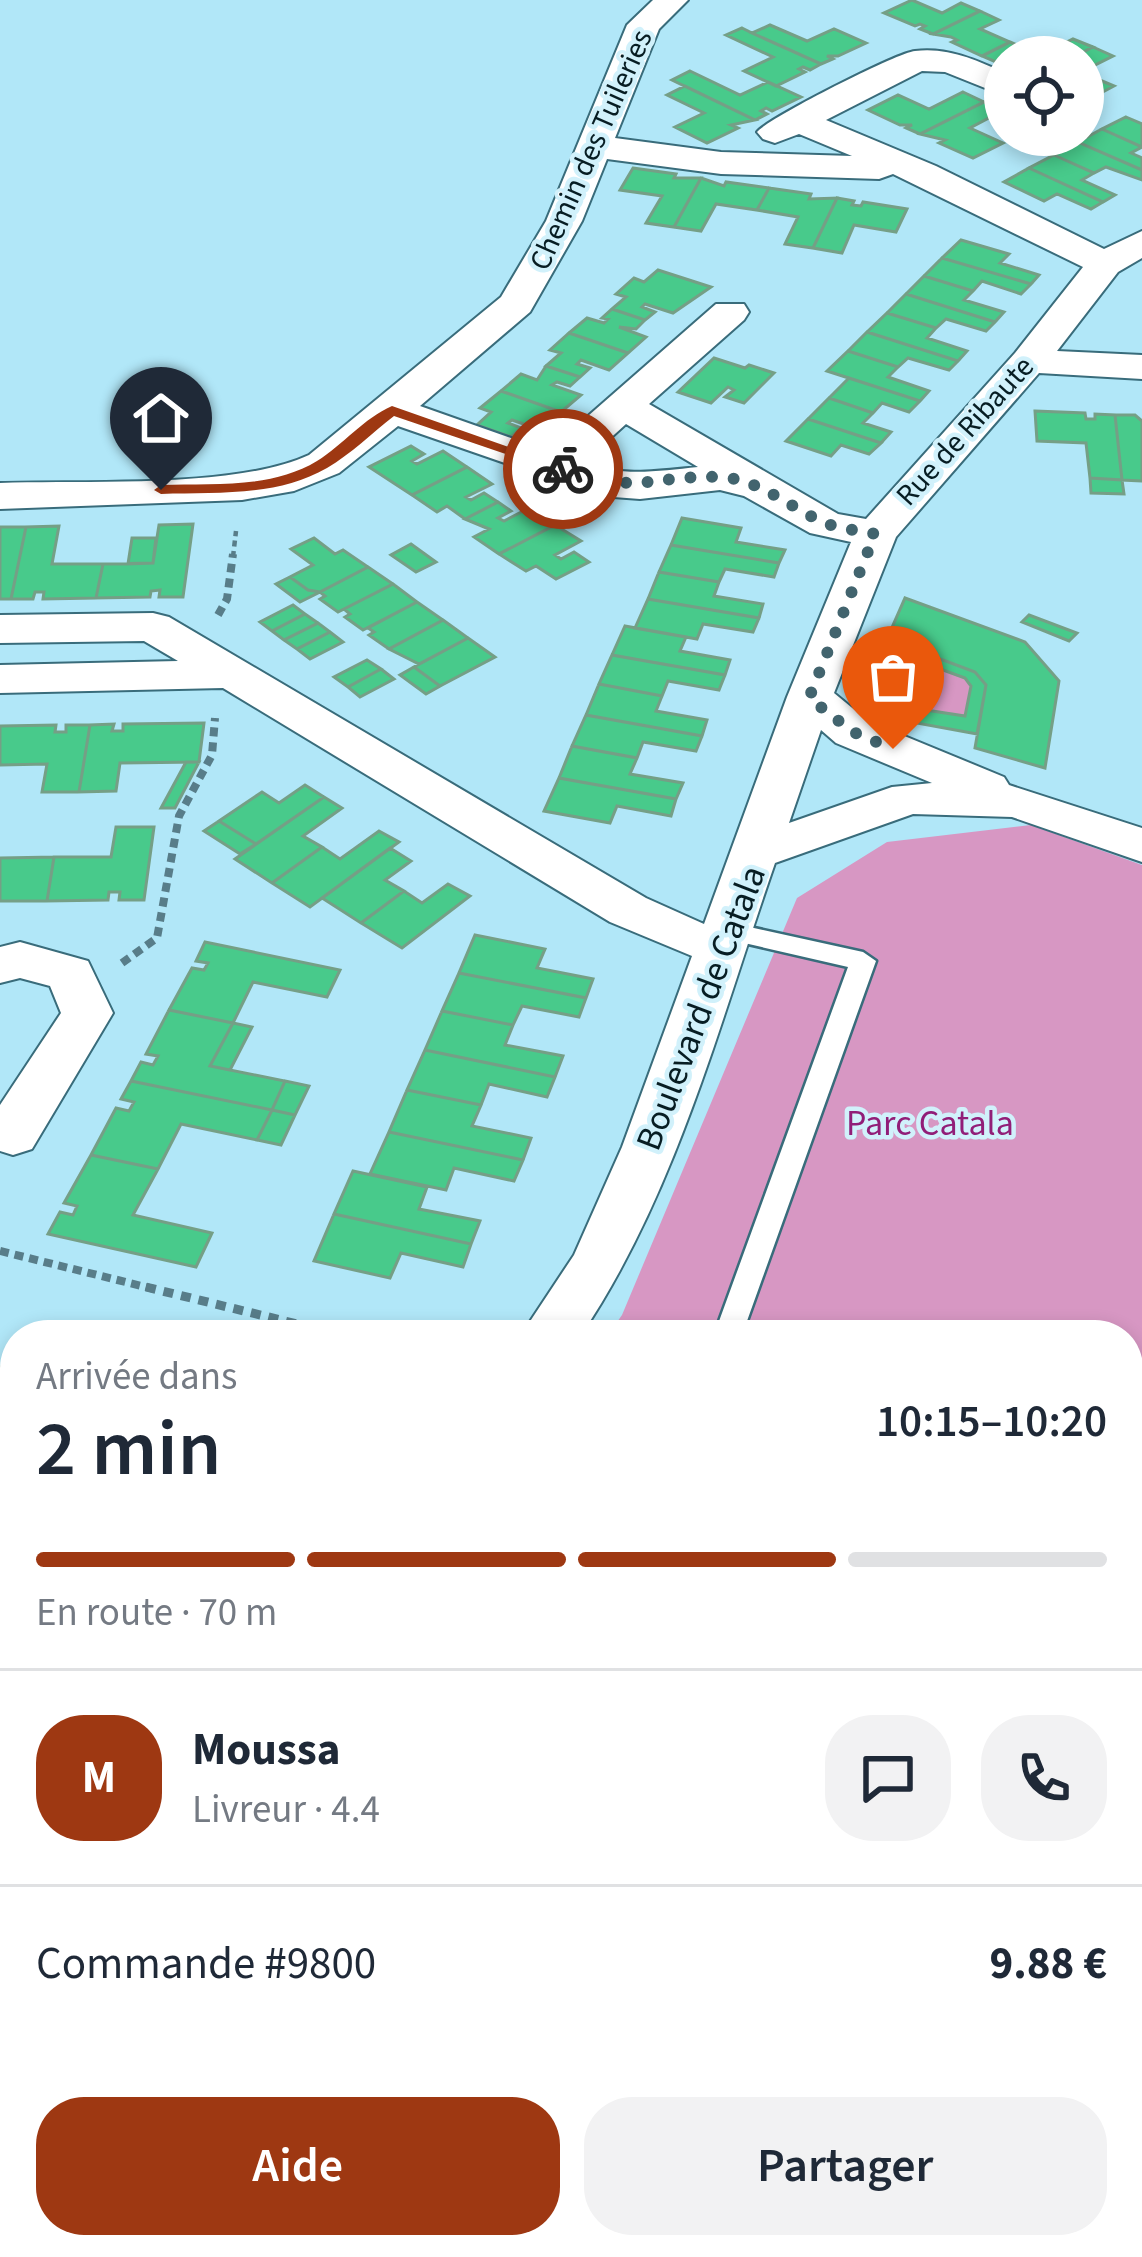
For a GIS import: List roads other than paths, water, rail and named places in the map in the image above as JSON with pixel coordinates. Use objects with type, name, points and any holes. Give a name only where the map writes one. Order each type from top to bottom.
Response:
[{"type":"street","name":"Chemin des Tuileries","points":[[0,496],[267,485],[309,471],[392,410],[516,304],[531,285],[564,221],[644,25],[672,0]]},
{"type":"street","points":[[721,163],[916,61],[950,62],[984,77]]},
{"type":"street","points":[[797,120],[922,174],[1105,264]]},
{"type":"street","points":[[593,146],[721,163],[862,165],[922,174]]},
{"type":"street","name":"Rue de Ribaute","points":[[754,853],[875,534],[1029,362],[1105,264],[1142,242]]},
{"type":"street","points":[[555,466],[730,312]]},
{"type":"street","points":[[1029,362],[1142,367]]},
{"type":"street","points":[[624,406],[825,524],[875,534]]},
{"type":"street","points":[[392,410],[600,483],[640,486],[721,477],[759,487]]},
{"type":"street","points":[[0,629],[153,627],[628,910],[675,933],[725,939]]},
{"type":"street","points":[[0,679],[215,667]]},
{"type":"street","name":"Boulevard de Catala","points":[[809,698],[853,732],[1017,801],[1142,846]]},
{"type":"street","name":"Boulevard de Catala","points":[[572,1320],[650,1147],[754,853],[910,798],[1017,801]]},
{"type":"street","points":[[0,964],[20,960],[70,974],[87,1013],[4,1139]]},
{"type":"lane","points":[[725,939],[863,962],[733,1320]]},
{"type":"park label","name":"Parc Catala","points":[[930,1123]]}]
